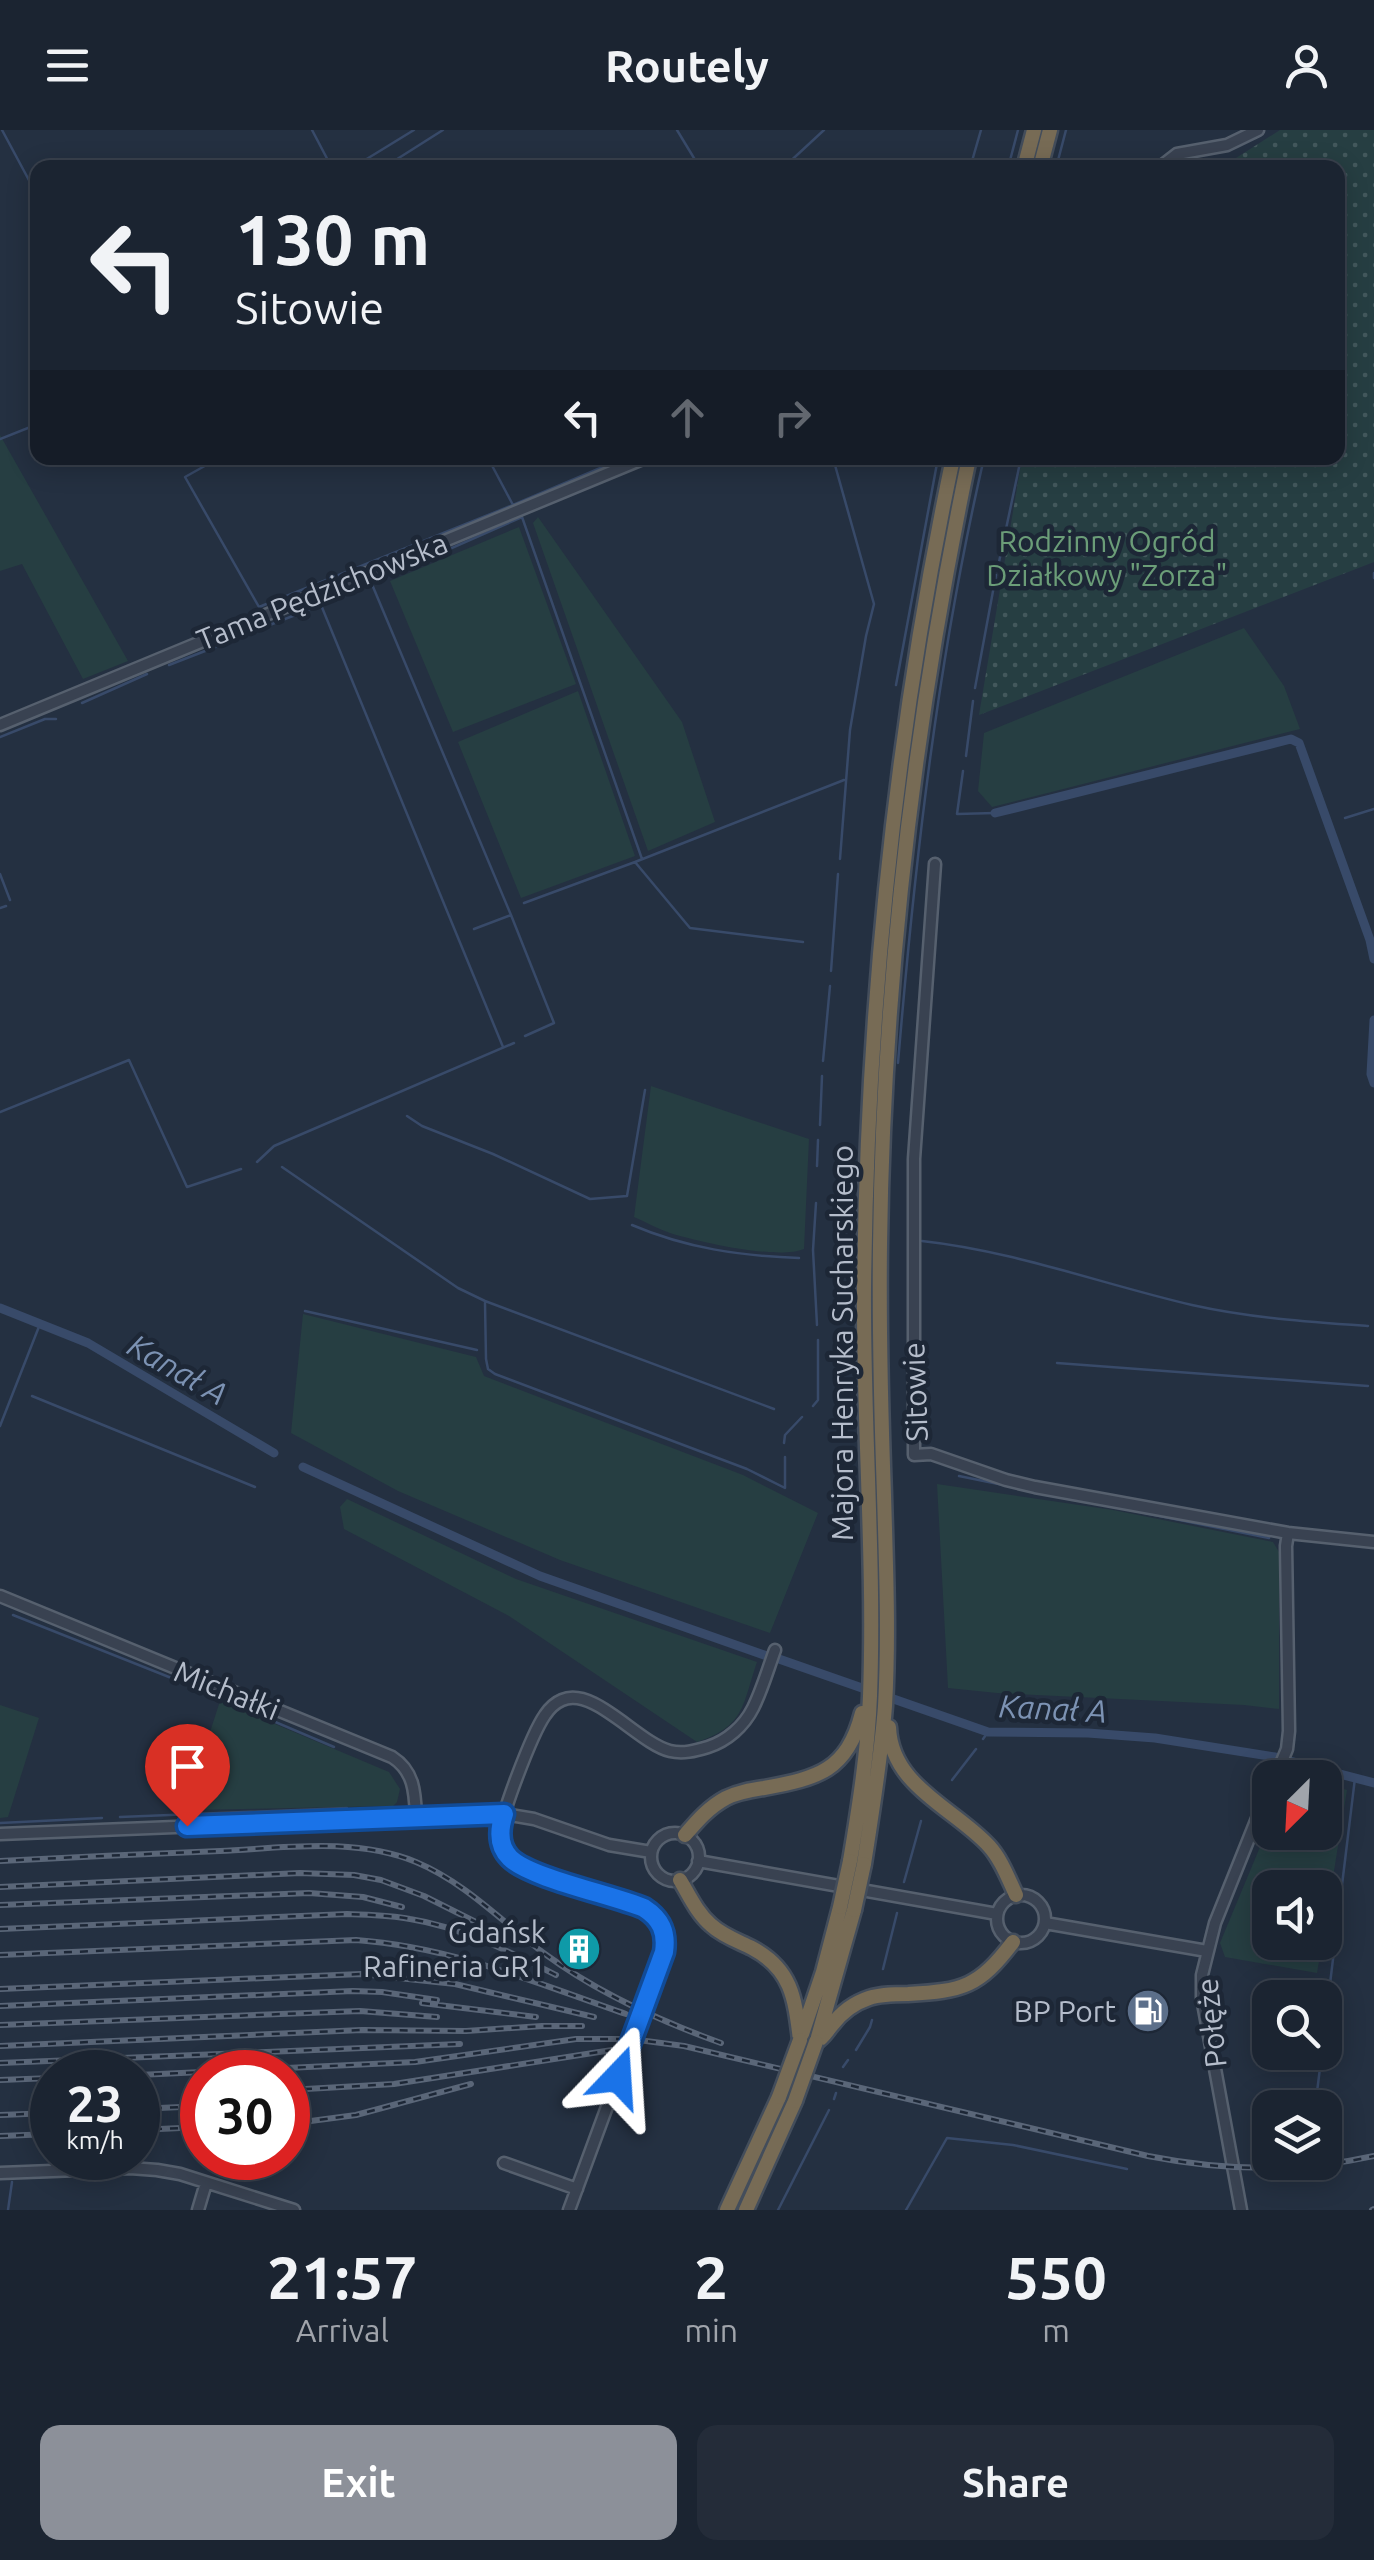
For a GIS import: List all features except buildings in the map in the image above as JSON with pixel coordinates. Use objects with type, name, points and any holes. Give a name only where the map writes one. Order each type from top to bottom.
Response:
[{"type":"highway","points":[[1026,160],[1034,130]]},
{"type":"highway","points":[[1042,160],[1050,130]]},
{"type":"highway","name":"Majora Henryka Sucharskiego","points":[[857,1862],[870,1700],[864,1294],[876,982],[911,685],[952,465]]},
{"type":"highway","name":"Majora Henryka Sucharskiego","points":[[746,2210],[795,2101],[808,2041],[847,1908],[884,1708],[879,1322],[887,1057],[897,920],[912,797],[940,604],[968,465]]},
{"type":"highway","points":[[685,1835],[729,1796],[799,1782],[827,1771],[852,1744],[863,1709],[870,1700]]},
{"type":"highway","points":[[884,1708],[899,1766],[992,1849],[1016,1895]]},
{"type":"highway","points":[[680,1880],[712,1926],[764,1954],[780,1969],[794,1996],[808,2041],[824,2037],[841,2015],[864,2000],[888,1994],[952,1990],[974,1983],[1013,1942]]},
{"type":"highway","name":"Majora Henryka Sucharskiego","points":[[727,2210],[808,2041]]},
{"type":"street","points":[[1170,160],[1177,154],[1227,145],[1258,130]]},
{"type":"street","name":"Tama Pędzichowska","points":[[0,724],[628,465]]},
{"type":"street","name":"Sitowie","points":[[935,864],[914,1159],[914,1455],[931,1454],[1035,1486],[1288,1532],[1374,1542]]},
{"type":"street","points":[[1282,1760],[1289,1731],[1288,1532]]},
{"type":"street","name":"Michałki","points":[[0,1596],[392,1757],[409,1774],[416,1816]]},
{"type":"street","points":[[569,2210],[666,1940],[662,1925],[644,1908],[524,1868],[508,1856],[500,1838],[504,1814],[537,1731],[556,1702],[579,1698],[655,1746],[673,1752],[693,1751],[717,1744],[739,1728],[752,1710],[775,1650]]},
{"type":"street","points":[[0,1834],[504,1814],[534,1819],[609,1845],[652,1852]]},
{"type":"street","name":"Połęże","points":[[1240,2210],[1202,1998],[1202,1975],[1215,1923],[1252,1831]]},
{"type":"street","points":[[685,1835],[694,1843],[698,1861],[690,1875],[680,1880],[658,1874],[652,1852],[661,1837],[685,1835]]},
{"type":"street","points":[[698,1861],[997,1914]]},
{"type":"street","points":[[1016,1895],[1026,1895],[1043,1908],[1045,1923],[1036,1938],[1025,1943],[1013,1942],[1000,1931],[997,1914],[1006,1900],[1016,1895]]},
{"type":"street","points":[[1045,1923],[1206,1951]]},
{"type":"street","points":[[504,2162],[577,2189]]},
{"type":"street","points":[[0,2173],[157,2170],[294,2210]]},
{"type":"street","points":[[198,2210],[206,2183]]},
{"type":"green space","name":"Rodzinny Ogród Działkowy \"Zorza\"","points":[[1280,130],[1374,130],[1374,562],[979,715],[1021,465],[1345,465],[1345,160],[1233,160]]},
{"type":"green space","points":[[0,435],[128,661],[83,679],[22,564],[0,571]]},
{"type":"green space","points":[[538,517],[682,722],[715,822],[648,851],[533,523]]},
{"type":"green space","points":[[519,527],[576,684],[453,732],[390,581]]},
{"type":"green space","points":[[1244,628],[1284,686],[1300,729],[992,807],[978,791],[984,733]]},
{"type":"green space","points":[[578,691],[635,856],[521,898],[458,742]]},
{"type":"green space","points":[[651,1086],[809,1139],[804,1249],[776,1252],[718,1245],[670,1233],[634,1217]]},
{"type":"green space","points":[[303,1314],[476,1357],[484,1376],[743,1475],[818,1513],[770,1633],[560,1560],[398,1491],[291,1433]]},
{"type":"green space","points":[[937,1484],[1113,1510],[1273,1542],[1279,1552],[1279,1709],[948,1688]]},
{"type":"green space","points":[[347,1499],[516,1579],[757,1662],[739,1712],[725,1729],[697,1742],[509,1616],[344,1529],[340,1507]]},
{"type":"green space","points":[[220,1701],[389,1772],[400,1789],[397,1802],[393,1806],[185,1810]]},
{"type":"green space","points":[[0,1705],[39,1718],[8,1817],[0,1818]]},
{"type":"green space","points":[[1342,1788],[1347,1790],[1342,1821]]},
{"type":"green space","points":[[1259,1850],[1337,1850],[1334,1870],[1252,1870],[1252,1960],[1319,1960],[1317,1973],[1225,1957],[1220,1943]]},
{"type":"waterway","points":[[2,130],[30,182]]},
{"type":"waterway","points":[[312,130],[328,160]]},
{"type":"waterway","points":[[365,160],[414,130]]},
{"type":"waterway","points":[[396,160],[443,130]]},
{"type":"waterway","points":[[677,130],[695,160]]},
{"type":"waterway","points":[[792,160],[824,130]]},
{"type":"waterway","points":[[972,160],[981,130]]},
{"type":"waterway","points":[[1010,160],[1018,130]]},
{"type":"waterway","points":[[1058,160],[1066,130]]},
{"type":"waterway","points":[[0,439],[30,427]]},
{"type":"waterway","points":[[206,465],[185,477],[259,607],[513,505]]},
{"type":"waterway","points":[[492,465],[513,505],[607,465]]},
{"type":"waterway","points":[[835,465],[874,604],[850,730],[840,859]]},
{"type":"waterway","points":[[896,685],[937,465]]},
{"type":"waterway","points":[[898,1063],[930,759],[983,465]]},
{"type":"waterway","points":[[999,562],[1020,465]]},
{"type":"waterway","points":[[395,573],[522,517],[642,859]]},
{"type":"waterway","points":[[1374,573],[1374,578]]},
{"type":"waterway","points":[[975,688],[996,575]]},
{"type":"waterway","points":[[371,582],[511,915]]},
{"type":"waterway","points":[[322,604],[358,589]]},
{"type":"waterway","points":[[239,637],[321,605],[503,1047]]},
{"type":"waterway","points":[[169,665],[223,644]]},
{"type":"waterway","points":[[82,703],[147,674]]},
{"type":"waterway","points":[[966,756],[973,701]]},
{"type":"waterway","points":[[0,737],[45,719],[56,719]]},
{"type":"waterway","points":[[995,813],[1291,739],[1299,743],[1374,959]]},
{"type":"waterway","points":[[963,771],[957,814],[995,813]]},
{"type":"waterway","points":[[803,942],[690,928],[635,862],[844,780]]},
{"type":"waterway","points":[[1345,818],[1374,809]]},
{"type":"waterway","points":[[524,903],[635,862]]},
{"type":"waterway","points":[[0,874],[10,900]]},
{"type":"waterway","points":[[831,971],[838,874]]},
{"type":"waterway","points":[[0,908],[6,906]]},
{"type":"waterway","points":[[474,929],[511,915],[554,1023],[525,1036]]},
{"type":"waterway","points":[[823,1061],[830,986]]},
{"type":"waterway","points":[[1374,1020],[1374,1083]]},
{"type":"waterway","points":[[257,1162],[274,1146],[514,1043]]},
{"type":"waterway","points":[[0,1112],[129,1060],[187,1187],[241,1169]]},
{"type":"waterway","points":[[820,1125],[822,1076]]},
{"type":"waterway","points":[[407,1116],[590,1199],[627,1196],[645,1090]]},
{"type":"waterway","points":[[817,1166],[818,1140]]},
{"type":"waterway","points":[[282,1167],[458,1288],[774,1409]]},
{"type":"waterway","points":[[816,1203],[813,1250],[817,1325]]},
{"type":"waterway","points":[[632,1225],[714,1249],[799,1258]]},
{"type":"waterway","points":[[922,1241],[1024,1260],[1214,1309],[1368,1326]]},
{"type":"waterway","points":[[485,1303],[486,1359],[488,1369],[495,1374],[747,1469],[785,1488],[785,1457]]},
{"type":"waterway","name":"Kanał A","points":[[0,1308],[88,1343],[274,1453]]},
{"type":"waterway","points":[[305,1311],[477,1350]]},
{"type":"waterway","points":[[0,1426],[40,1324]]},
{"type":"waterway","points":[[813,1406],[818,1400],[818,1340]]},
{"type":"waterway","points":[[1057,1363],[1368,1386]]},
{"type":"waterway","points":[[32,1396],[255,1487]]},
{"type":"waterway","points":[[784,1443],[785,1435],[802,1417]]},
{"type":"waterway","name":"Kanał A","points":[[303,1467],[540,1576],[767,1656]]},
{"type":"waterway","points":[[959,1476],[1018,1488]]},
{"type":"waterway","points":[[1070,1498],[1269,1538]]},
{"type":"waterway","points":[[13,1615],[334,1747]]},
{"type":"waterway","name":"Kanał A","points":[[779,1659],[988,1732],[1155,1738],[1275,1757]]},
{"type":"waterway","points":[[983,1739],[988,1732]]},
{"type":"waterway","points":[[952,1780],[976,1749]]},
{"type":"waterway","name":"Kanał A","points":[[1342,1775],[1374,1783]]},
{"type":"waterway","points":[[1330,1980],[1355,1778]]},
{"type":"waterway","points":[[120,1817],[347,1808]]},
{"type":"waterway","points":[[0,1823],[102,1818]]},
{"type":"waterway","points":[[904,1882],[921,1821]]},
{"type":"waterway","points":[[883,1969],[897,1913]]},
{"type":"waterway","points":[[856,2050],[872,2020]]},
{"type":"waterway","points":[[843,2067],[848,2060]]},
{"type":"waterway","points":[[1317,2090],[1320,2070]]},
{"type":"waterway","points":[[834,2099],[836,2093]]},
{"type":"waterway","points":[[778,2210],[829,2110]]},
{"type":"waterway","points":[[906,2210],[947,2138],[1013,2145],[1127,2169]]},
{"type":"waterway","points":[[8,2210],[12,2182]]},
{"type":"railway","points":[[0,1861],[319,1846],[393,1854],[451,1881],[586,1981],[652,2015],[721,2043]]},
{"type":"railway","points":[[0,1887],[300,1873],[354,1875],[424,1896],[510,1939]]},
{"type":"railway","points":[[0,1905],[309,1893],[363,1897],[402,1907]]},
{"type":"railway","points":[[0,1929],[347,1914],[386,1916],[466,1934],[556,1975]]},
{"type":"railway","points":[[0,1955],[356,1940],[460,1958],[626,2014]]},
{"type":"railway","points":[[0,1989],[361,1974],[455,1984],[594,2017]]},
{"type":"railway","points":[[0,2006],[353,1991],[437,2000]]},
{"type":"railway","points":[[422,2003],[536,2017]]},
{"type":"railway","points":[[0,2025],[360,2011],[437,2017]]},
{"type":"railway","points":[[0,2046],[362,2030],[582,2026]]},
{"type":"railway","points":[[160,2074],[415,2062],[576,2039],[631,2039],[684,2046],[1176,2161],[1289,2167],[1374,2156]]},
{"type":"railway","points":[[0,2063],[460,2044]]},
{"type":"railway","points":[[310,2089],[394,2084],[612,2050]]},
{"type":"railway","points":[[0,2080],[30,2079]]},
{"type":"railway","points":[[310,2121],[356,2115],[471,2084]]},
{"type":"railway","points":[[160,2108],[180,2107]]},
{"type":"railway","points":[[0,2115],[30,2114]]},
{"type":"railway","points":[[160,2129],[180,2128]]},
{"type":"railway","points":[[0,2136],[30,2135]]},
{"type":"place","name":"Gdańsk Rafineria GR1","points":[[579,1949]]},
{"type":"place","name":"BP Port","points":[[1148,2011]]},
{"type":"route","points":[[187,1826],[504,1814],[500,1838],[503,1847],[524,1868],[631,1902],[654,1915],[662,1925],[664,1952],[618,2077]]}]
